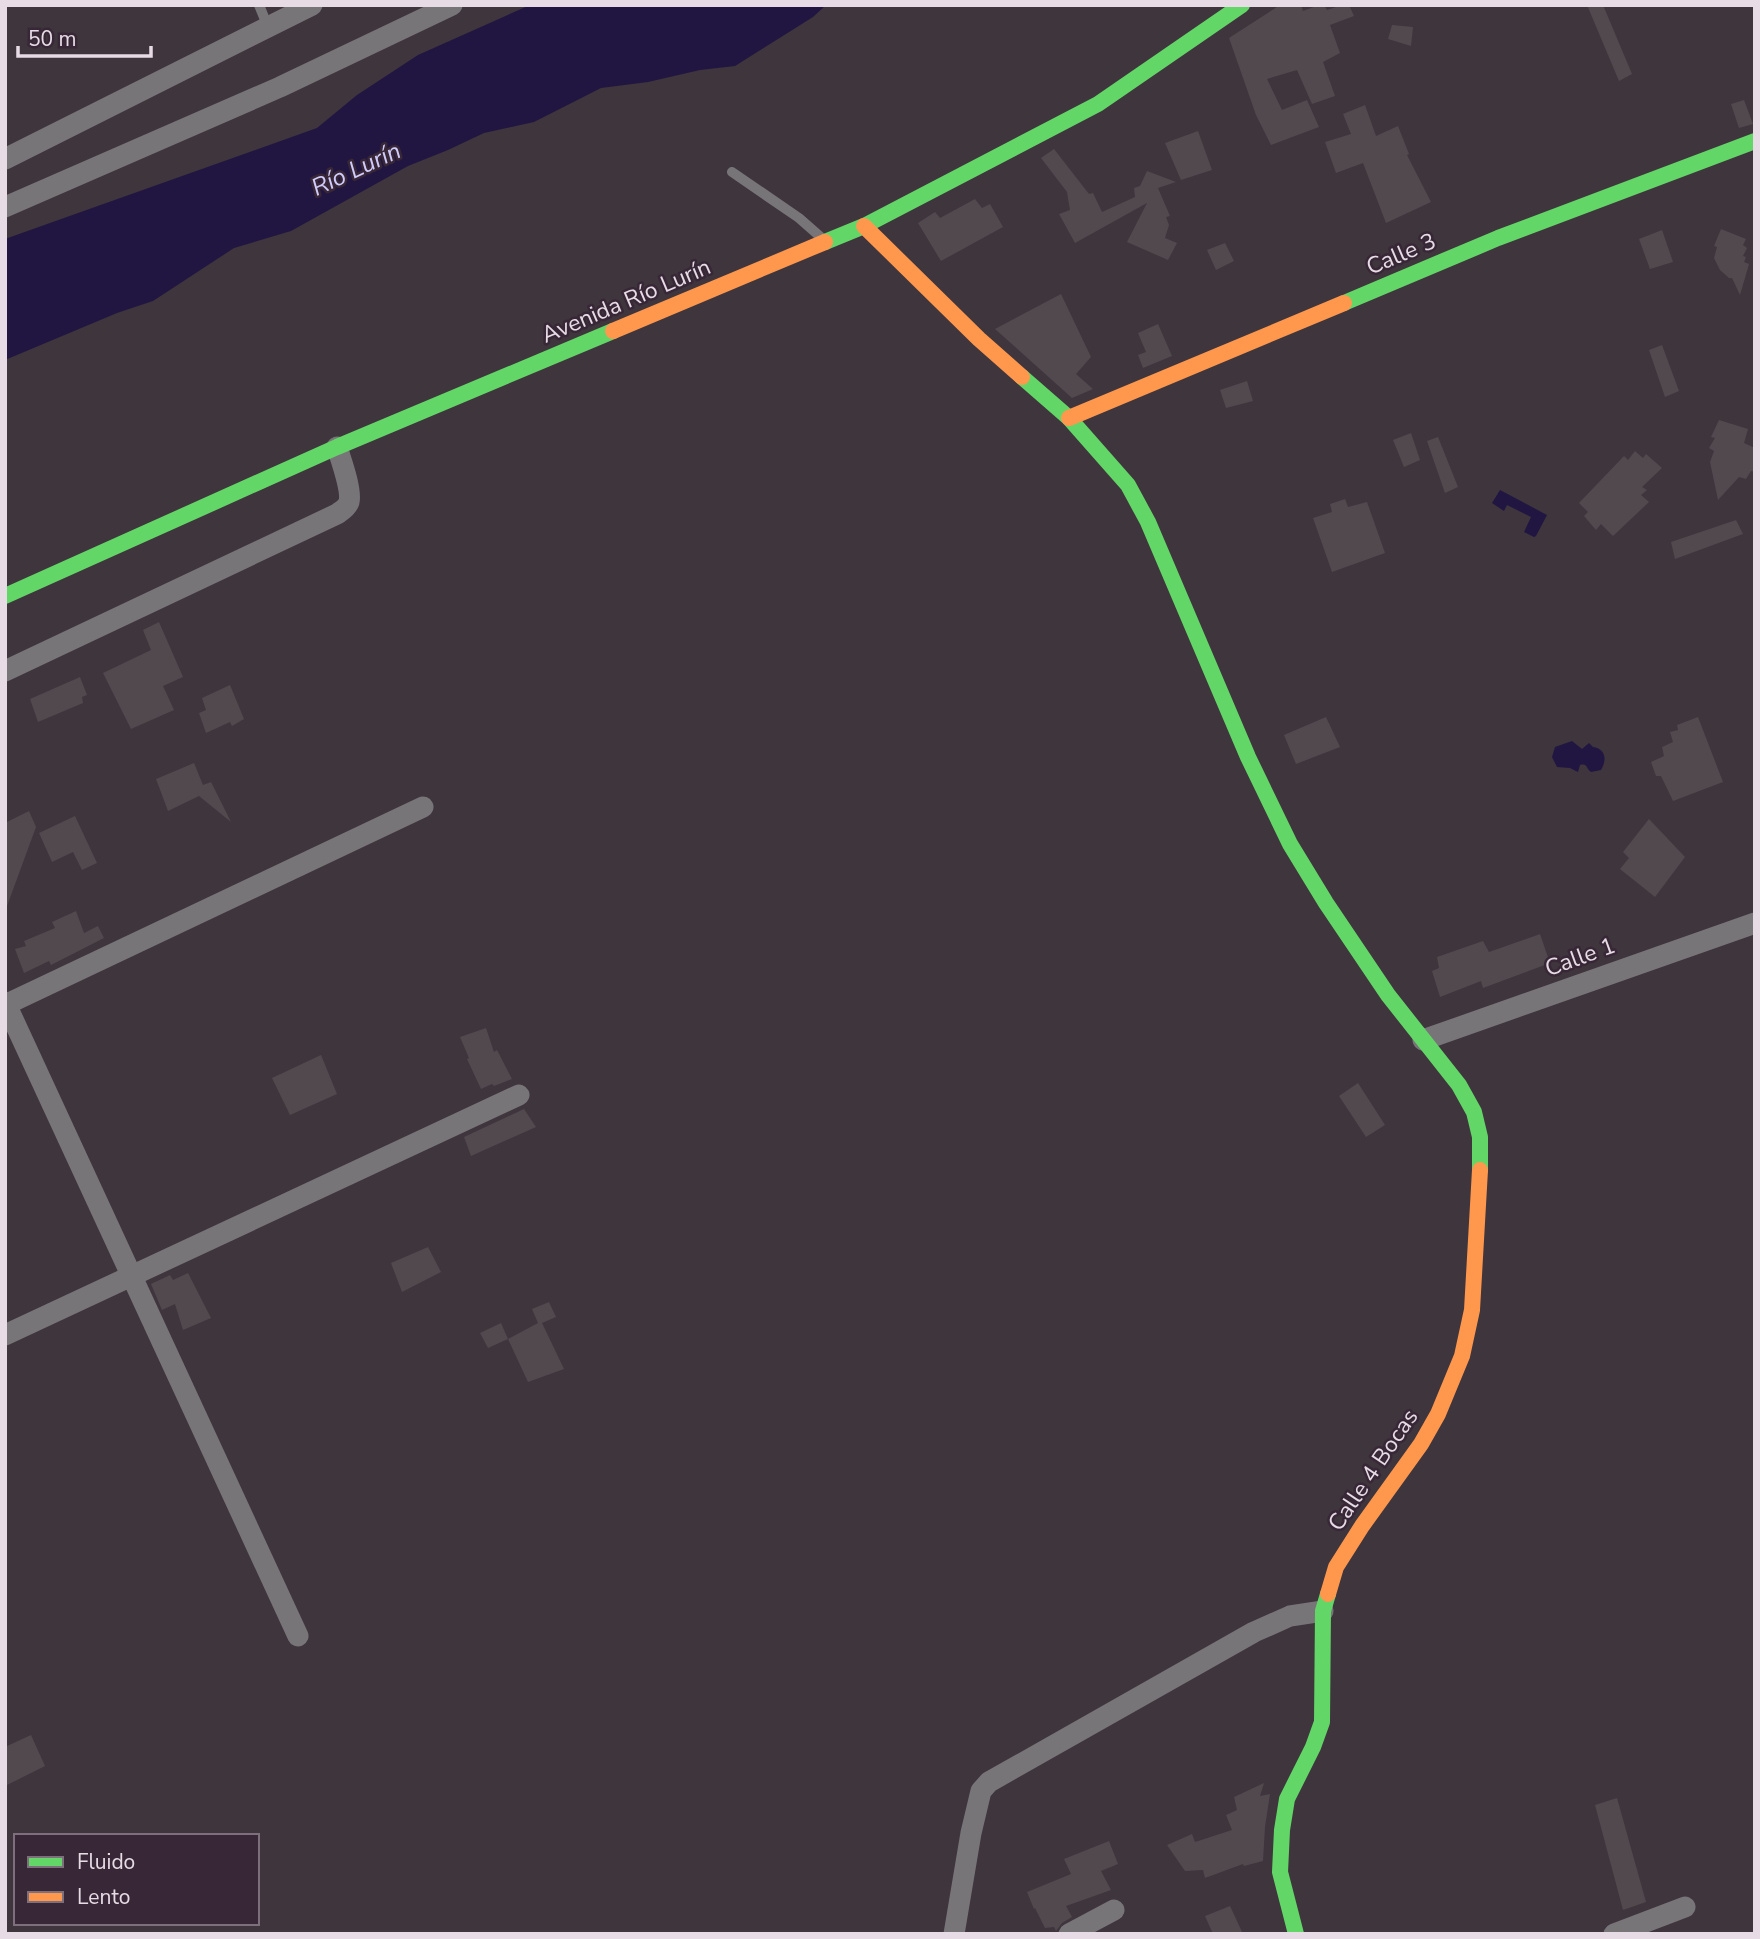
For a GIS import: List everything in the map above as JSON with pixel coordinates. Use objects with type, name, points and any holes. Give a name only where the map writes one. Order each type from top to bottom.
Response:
[{"type":"street","points":[[5,159],[312,5]]},
{"type":"street","points":[[5,207],[279,87],[452,5]]},
{"type":"street","name":"Avenida Río Lurín","points":[[5,596],[337,447],[864,226],[1098,104],[1242,5]]},
{"type":"street","name":"Calle 3","points":[[1069,418],[1498,238],[1755,141]]},
{"type":"street","name":"Calle 4 Bocas","points":[[864,226],[979,339],[1069,418],[1128,485],[1148,522],[1248,757],[1290,844],[1388,995],[1459,1085],[1474,1112],[1480,1137],[1472,1310],[1462,1356],[1438,1414],[1421,1444],[1336,1567],[1323,1611],[1322,1722],[1313,1747],[1287,1799],[1282,1830],[1280,1872],[1296,1934]]},
{"type":"street","points":[[5,671],[345,509],[349,502],[349,492],[337,447]]},
{"type":"street","points":[[298,1636],[6,1004],[423,807]]},
{"type":"street","name":"Calle 1","points":[[1423,1040],[1755,923]]},
{"type":"street","points":[[5,1335],[519,1095]]},
{"type":"street","points":[[954,1934],[978,1802],[981,1791],[989,1782],[1254,1632],[1290,1616],[1323,1611]]},
{"type":"street","points":[[1614,1934],[1685,1907]]},
{"type":"street","points":[[1069,1934],[1114,1910]]},
{"type":"lane","points":[[258,5],[268,27]]},
{"type":"lane","points":[[732,172],[799,218],[826,242]]},
{"type":"water","name":"Río Lurín","points":[[530,5],[826,5],[813,17],[735,66],[601,88],[534,122],[484,133],[408,166],[291,231],[234,248],[153,301],[117,313],[5,360],[5,239],[317,128],[357,95],[418,55]]},
{"type":"water","points":[[1500,490],[1547,515],[1536,536],[1524,532],[1531,517],[1507,505],[1504,511],[1492,503]]},
{"type":"water","points":[[1572,741],[1582,749],[1589,743],[1601,750],[1605,759],[1601,770],[1591,772],[1583,765],[1580,765],[1578,772],[1557,767],[1552,757],[1555,747]]},
{"type":"building","points":[[1280,5],[1301,5],[1303,11],[1319,5],[1324,5],[1327,10],[1349,5],[1354,16],[1330,25],[1340,53],[1323,62],[1335,96],[1312,104],[1297,70],[1267,79],[1282,110],[1307,100],[1319,127],[1271,145],[1256,115],[1229,38]]},
{"type":"building","points":[[1587,5],[1603,5],[1632,74],[1619,81]]},
{"type":"building","points":[[1392,25],[1413,27],[1411,46],[1388,39]]},
{"type":"building","points":[[1744,100],[1753,124],[1739,128],[1731,104]]},
{"type":"building","points":[[1365,105],[1376,136],[1398,126],[1409,154],[1407,155],[1431,202],[1386,223],[1363,163],[1336,173],[1325,142],[1351,134],[1343,114]]},
{"type":"building","points":[[1198,131],[1212,170],[1181,180],[1165,143]]},
{"type":"building","points":[[1054,149],[1089,194],[1093,193],[1102,212],[1135,197],[1134,188],[1140,186],[1147,171],[1176,182],[1158,188],[1170,216],[1166,217],[1169,225],[1165,238],[1177,243],[1168,260],[1127,242],[1147,203],[1075,243],[1059,214],[1070,210],[1067,192],[1041,158]]},
{"type":"building","points":[[975,199],[982,208],[990,204],[1003,227],[941,261],[918,223],[935,212],[940,218]]},
{"type":"building","points":[[1721,229],[1746,239],[1743,245],[1747,248],[1743,256],[1746,257],[1744,262],[1749,264],[1740,295],[1732,278],[1720,270],[1714,258],[1717,247],[1714,246]]},
{"type":"building","points":[[1662,230],[1673,262],[1650,269],[1639,239]]},
{"type":"building","points":[[1225,243],[1234,261],[1216,270],[1207,250]]},
{"type":"building","points":[[1061,294],[1091,357],[1076,374],[1093,389],[1072,398],[995,329]]},
{"type":"building","points":[[1158,324],[1172,356],[1143,368],[1138,355],[1146,352],[1138,333]]},
{"type":"building","points":[[1662,345],[1679,391],[1665,397],[1649,350]]},
{"type":"building","points":[[1247,381],[1253,401],[1226,408],[1220,390]]},
{"type":"building","points":[[1719,420],[1748,429],[1744,443],[1755,448],[1755,472],[1751,471],[1746,479],[1739,477],[1718,500],[1710,462],[1714,451],[1709,448],[1715,438],[1711,437]]},
{"type":"building","points":[[1411,433],[1420,460],[1404,467],[1393,440]]},
{"type":"building","points":[[1438,437],[1458,487],[1445,493],[1427,441]]},
{"type":"building","points":[[1635,451],[1643,458],[1646,454],[1662,468],[1642,487],[1647,490],[1641,495],[1649,502],[1613,536],[1601,524],[1596,530],[1584,516],[1588,512],[1579,503],[1624,456],[1628,460]]},
{"type":"building","points":[[1345,499],[1348,507],[1367,502],[1385,553],[1332,572],[1313,518],[1332,512],[1330,504]]},
{"type":"building","points":[[1736,520],[1743,534],[1675,559],[1671,542]]},
{"type":"building","points":[[159,622],[183,677],[163,686],[174,710],[131,729],[103,673],[151,650],[143,630]]},
{"type":"building","points":[[80,677],[87,695],[82,697],[83,703],[38,722],[30,699]]},
{"type":"building","points":[[230,685],[244,719],[232,726],[230,722],[206,733],[199,713],[206,710],[202,698]]},
{"type":"building","points":[[1326,717],[1340,747],[1296,764],[1284,735]]},
{"type":"building","points":[[1698,717],[1723,782],[1673,801],[1661,776],[1656,776],[1651,762],[1664,756],[1662,747],[1673,742],[1670,732],[1678,730],[1677,725]]},
{"type":"building","points":[[194,763],[203,785],[211,782],[231,822],[199,796],[168,811],[156,779]]},
{"type":"building","points":[[29,811],[36,827],[5,906],[5,823]]},
{"type":"building","points":[[75,816],[97,863],[82,870],[73,852],[52,862],[39,833]]},
{"type":"building","points":[[1649,819],[1685,857],[1655,897],[1620,869],[1629,858],[1623,852]]},
{"type":"building","points":[[76,911],[84,933],[98,926],[104,938],[51,965],[49,961],[24,973],[15,949],[26,946],[24,941],[55,928],[52,922]]},
{"type":"building","points":[[1540,934],[1550,963],[1483,988],[1481,981],[1440,997],[1432,971],[1439,968],[1437,957],[1483,941],[1489,952]]},
{"type":"building","points":[[486,1028],[494,1052],[497,1050],[512,1079],[481,1089],[460,1037]]},
{"type":"building","points":[[321,1055],[337,1094],[290,1115],[272,1078]]},
{"type":"building","points":[[1358,1083],[1385,1125],[1366,1137],[1339,1096]]},
{"type":"building","points":[[524,1109],[536,1127],[471,1156],[464,1137]]},
{"type":"building","points":[[428,1247],[441,1272],[402,1292],[391,1263]]},
{"type":"building","points":[[188,1273],[211,1318],[183,1330],[175,1304],[162,1310],[151,1284],[170,1275],[173,1280]]},
{"type":"building","points":[[549,1302],[556,1317],[542,1323],[564,1369],[528,1382],[508,1339],[538,1323],[532,1309]]},
{"type":"building","points":[[501,1323],[508,1339],[488,1348],[480,1333]]},
{"type":"building","points":[[31,1735],[45,1766],[5,1786],[5,1747]]},
{"type":"building","points":[[1264,1783],[1260,1796],[1270,1794],[1263,1861],[1244,1866],[1243,1864],[1205,1878],[1203,1870],[1185,1871],[1167,1845],[1192,1834],[1195,1842],[1232,1830],[1226,1815],[1237,1810],[1234,1797]]},
{"type":"building","points":[[1617,1798],[1646,1902],[1623,1910],[1595,1805]]},
{"type":"building","points":[[1109,1841],[1118,1864],[1101,1871],[1111,1890],[1066,1906],[1072,1917],[1056,1931],[1054,1927],[1045,1928],[1027,1892],[1071,1874],[1064,1859]]},
{"type":"building","points":[[1230,1906],[1243,1934],[1213,1934],[1205,1916]]},
{"type":"traffic: fast","points":[[825,242],[864,226],[1098,104],[1242,5]]},
{"type":"traffic: fast","points":[[1344,303],[1498,238],[1755,141]]},
{"type":"traffic: fast","points":[[5,596],[337,447],[613,331]]},
{"type":"traffic: fast","points":[[1022,377],[1069,418],[1128,485],[1148,522],[1248,757],[1290,844],[1388,995],[1459,1085],[1474,1112],[1480,1137],[1480,1170]]},
{"type":"traffic: fast","points":[[1296,1934],[1280,1872],[1282,1830],[1287,1799],[1313,1747],[1322,1722],[1323,1611],[1328,1594]]},
{"type":"traffic: slow","points":[[864,226],[979,339],[1022,377]]},
{"type":"traffic: slow","points":[[613,331],[825,242]]},
{"type":"traffic: slow","points":[[1069,418],[1344,303]]},
{"type":"traffic: slow","points":[[1328,1594],[1336,1567],[1421,1444],[1438,1414],[1462,1356],[1472,1310],[1480,1170]]}]
